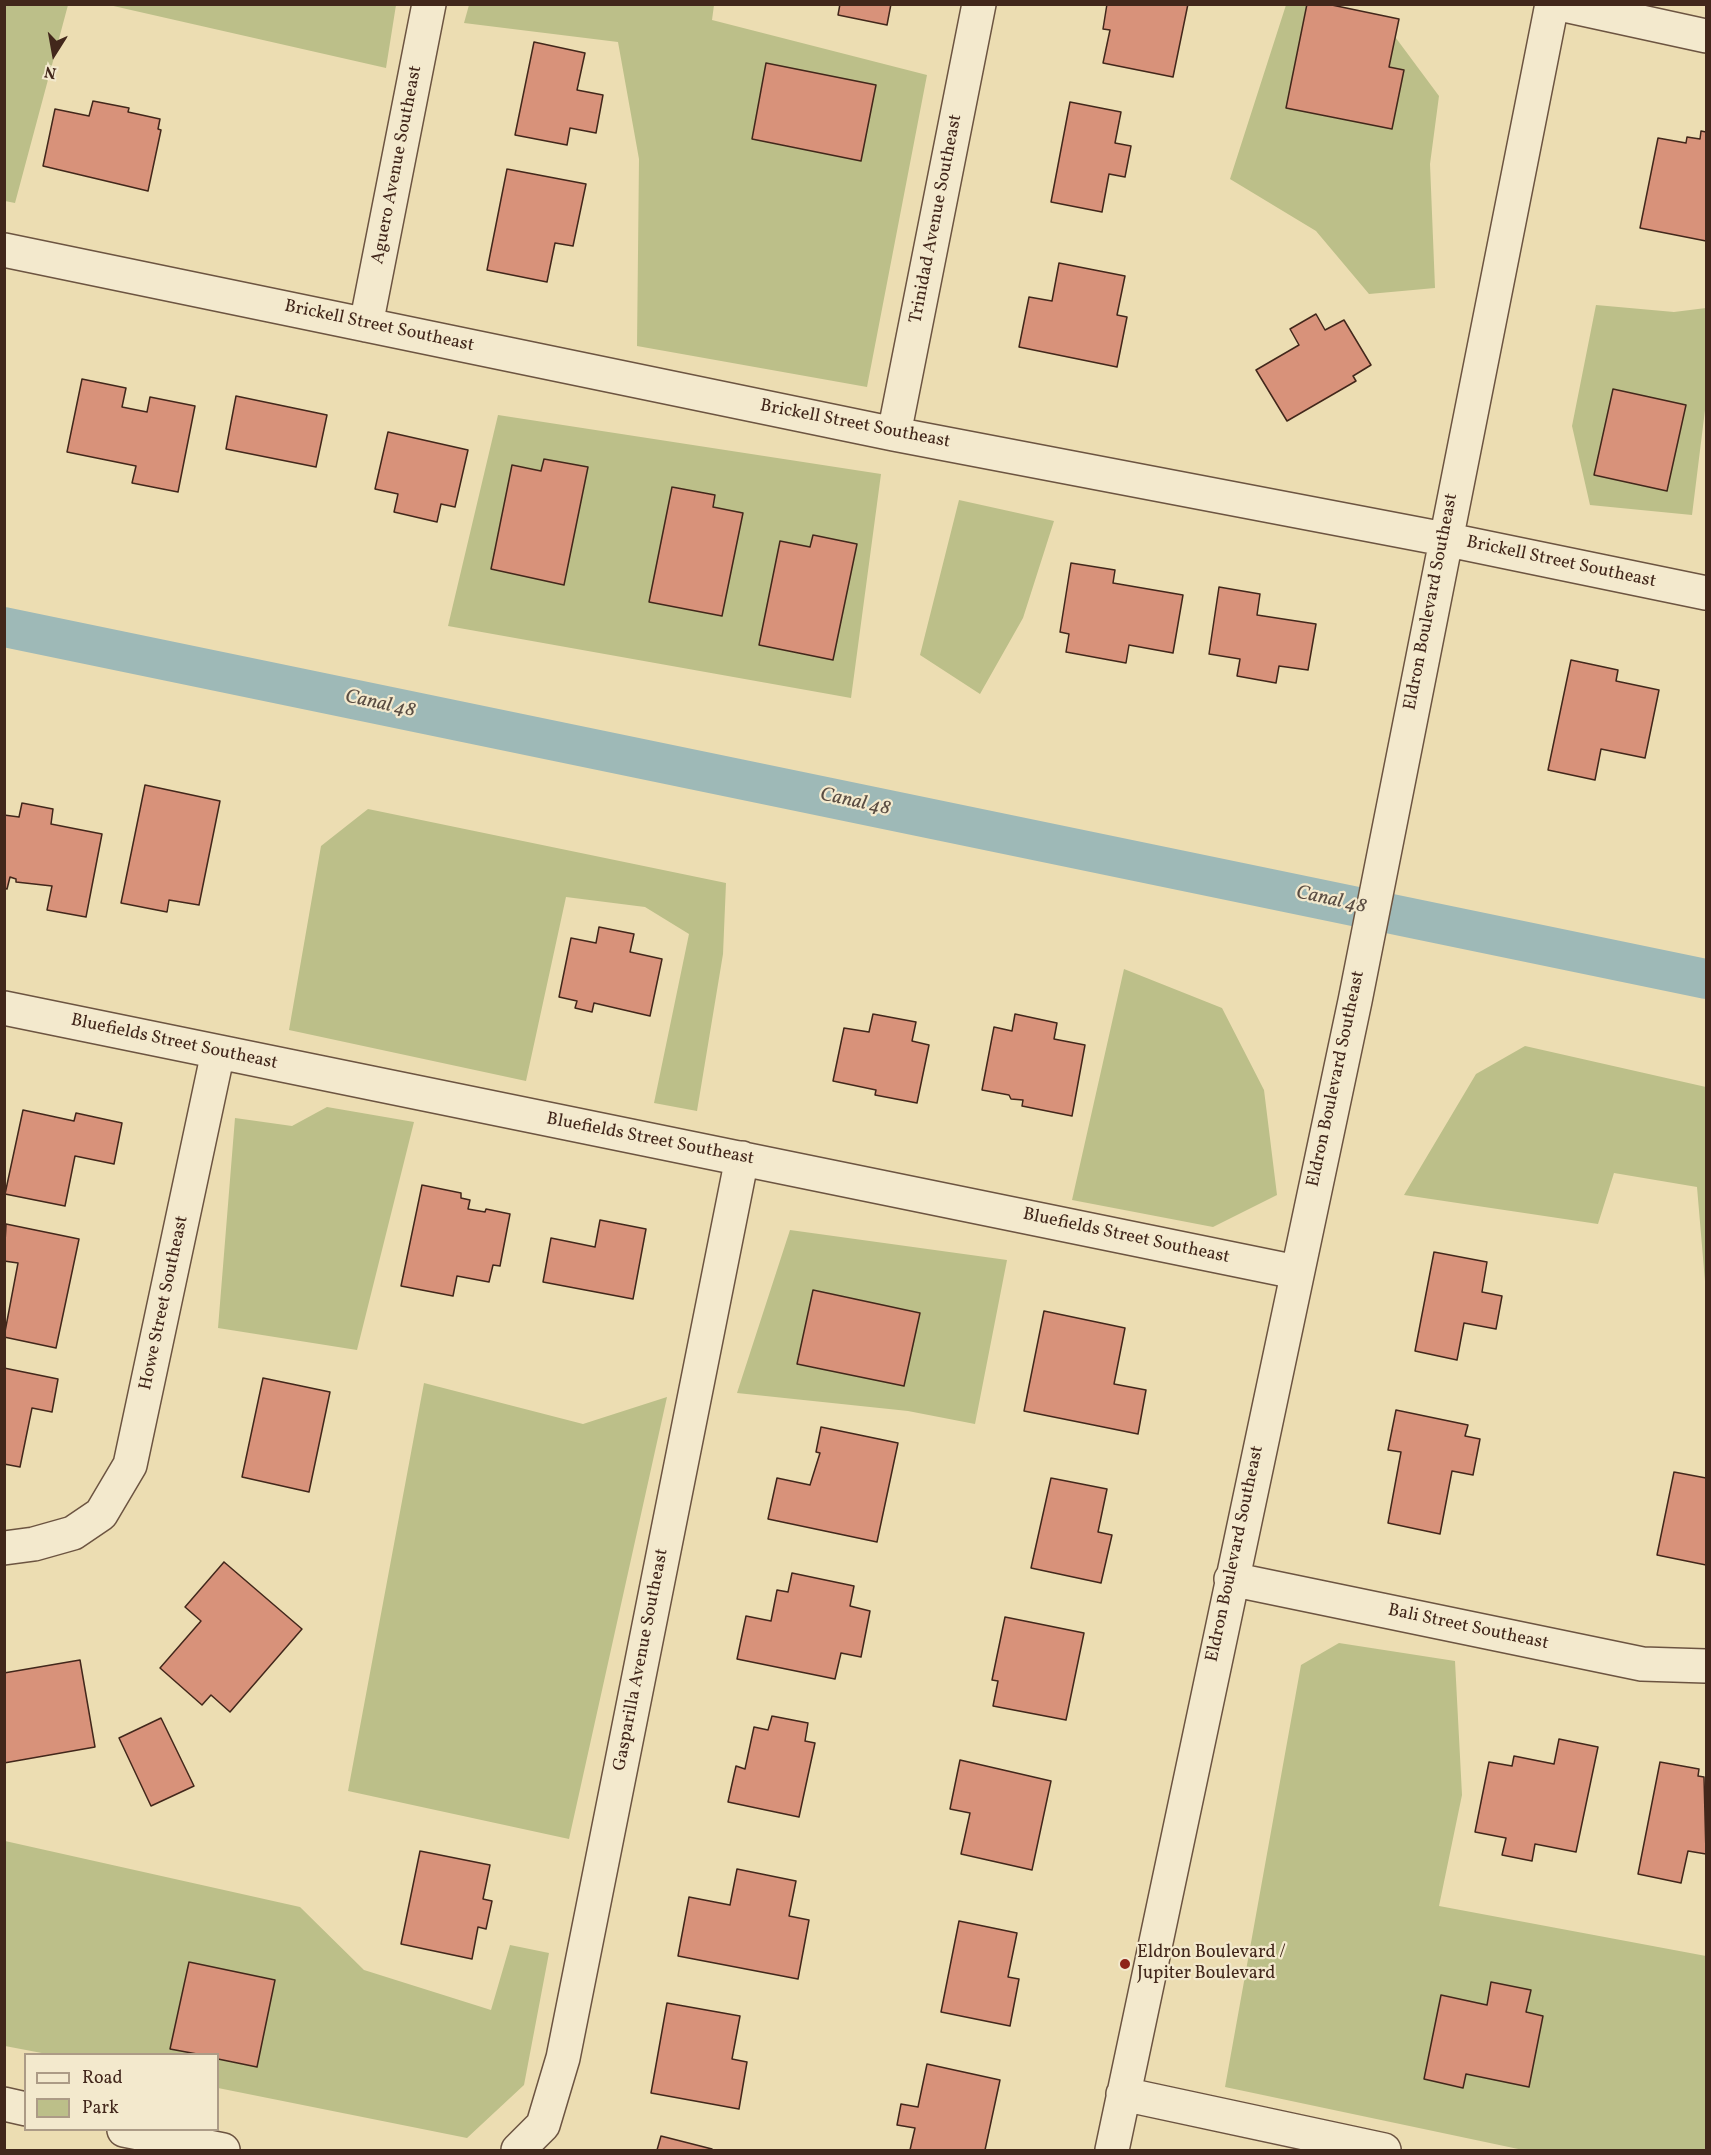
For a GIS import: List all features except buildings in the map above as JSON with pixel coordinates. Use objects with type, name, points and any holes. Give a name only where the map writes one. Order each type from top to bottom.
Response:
[{"type":"street","name":"Aguero Avenue Southeast","points":[[366,325],[429,4]]},
{"type":"street","name":"Trinidad Avenue Southeast","points":[[894,434],[980,4]]},
{"type":"street","name":"Eldron Boulevard Southeast","points":[[1112,2151],[1231,1579],[1355,1001],[1444,539],[1552,4]]},
{"type":"street","points":[[1559,4],[1707,36]]},
{"type":"street","name":"Brickell Street Southeast","points":[[4,250],[894,434],[1444,539],[1707,593]]},
{"type":"street","name":"Bluefields Street Southeast","points":[[4,1008],[1296,1272]]},
{"type":"street","name":"Howe Street Southeast","points":[[4,1548],[34,1544],[73,1533],[101,1514],[130,1466],[218,1052]]},
{"type":"street","name":"Gasparilla Avenue Southeast","points":[[518,2151],[543,2125],[563,2058],[742,1158]]},
{"type":"street","name":"Bali Street Southeast","points":[[1231,1579],[1642,1665],[1707,1666]]},
{"type":"street","points":[[1123,2094],[1384,2151]]},
{"type":"street","points":[[4,2104],[24,2109]]},
{"type":"street","points":[[129,2131],[223,2151]]},
{"type":"green space","points":[[4,5],[68,5],[15,203],[5,201]]},
{"type":"green space","points":[[109,5],[396,5],[386,68]]},
{"type":"green space","points":[[469,5],[714,5],[712,20],[927,75],[867,387],[637,346],[639,159],[618,42],[464,23]]},
{"type":"green space","points":[[1286,5],[1334,5],[1387,26],[1439,96],[1430,164],[1435,288],[1369,294],[1316,231],[1230,179]]},
{"type":"green space","points":[[1596,305],[1674,312],[1706,308],[1706,402],[1692,515],[1590,505],[1572,426]]},
{"type":"green space","points":[[498,415],[881,474],[851,698],[448,626]]},
{"type":"green space","points":[[959,500],[1054,521],[1023,618],[980,694],[920,655]]},
{"type":"green space","points":[[368,809],[726,883],[723,954],[697,1111],[654,1103],[689,934],[645,907],[566,897],[526,1081],[289,1030],[321,846]]},
{"type":"green space","points":[[1124,969],[1222,1008],[1264,1090],[1277,1195],[1213,1227],[1072,1200]]},
{"type":"green space","points":[[1525,1046],[1706,1087],[1706,1293],[1697,1187],[1614,1173],[1598,1224],[1404,1195],[1476,1074]]},
{"type":"green space","points":[[327,1107],[414,1122],[357,1350],[218,1328],[235,1118],[292,1126]]},
{"type":"green space","points":[[790,1230],[1007,1260],[975,1424],[908,1411],[737,1393]]},
{"type":"green space","points":[[424,1383],[583,1424],[667,1397],[569,1839],[348,1791]]},
{"type":"green space","points":[[1339,1643],[1455,1661],[1462,1795],[1439,1906],[1706,1956],[1706,2150],[1523,2150],[1225,2087],[1301,1665]]},
{"type":"green space","points":[[5,1841],[300,1907],[364,1970],[491,2010],[510,1945],[549,1953],[524,2085],[467,2138],[219,2088],[219,2053],[42,2053],[5,2046]]},
{"type":"waterway","name":"Canal 48","points":[[4,627],[1706,979]]},
{"type":"place","name":"Eldron Boulevard / Jupiter Boulevard","points":[[1125,1964]]}]
